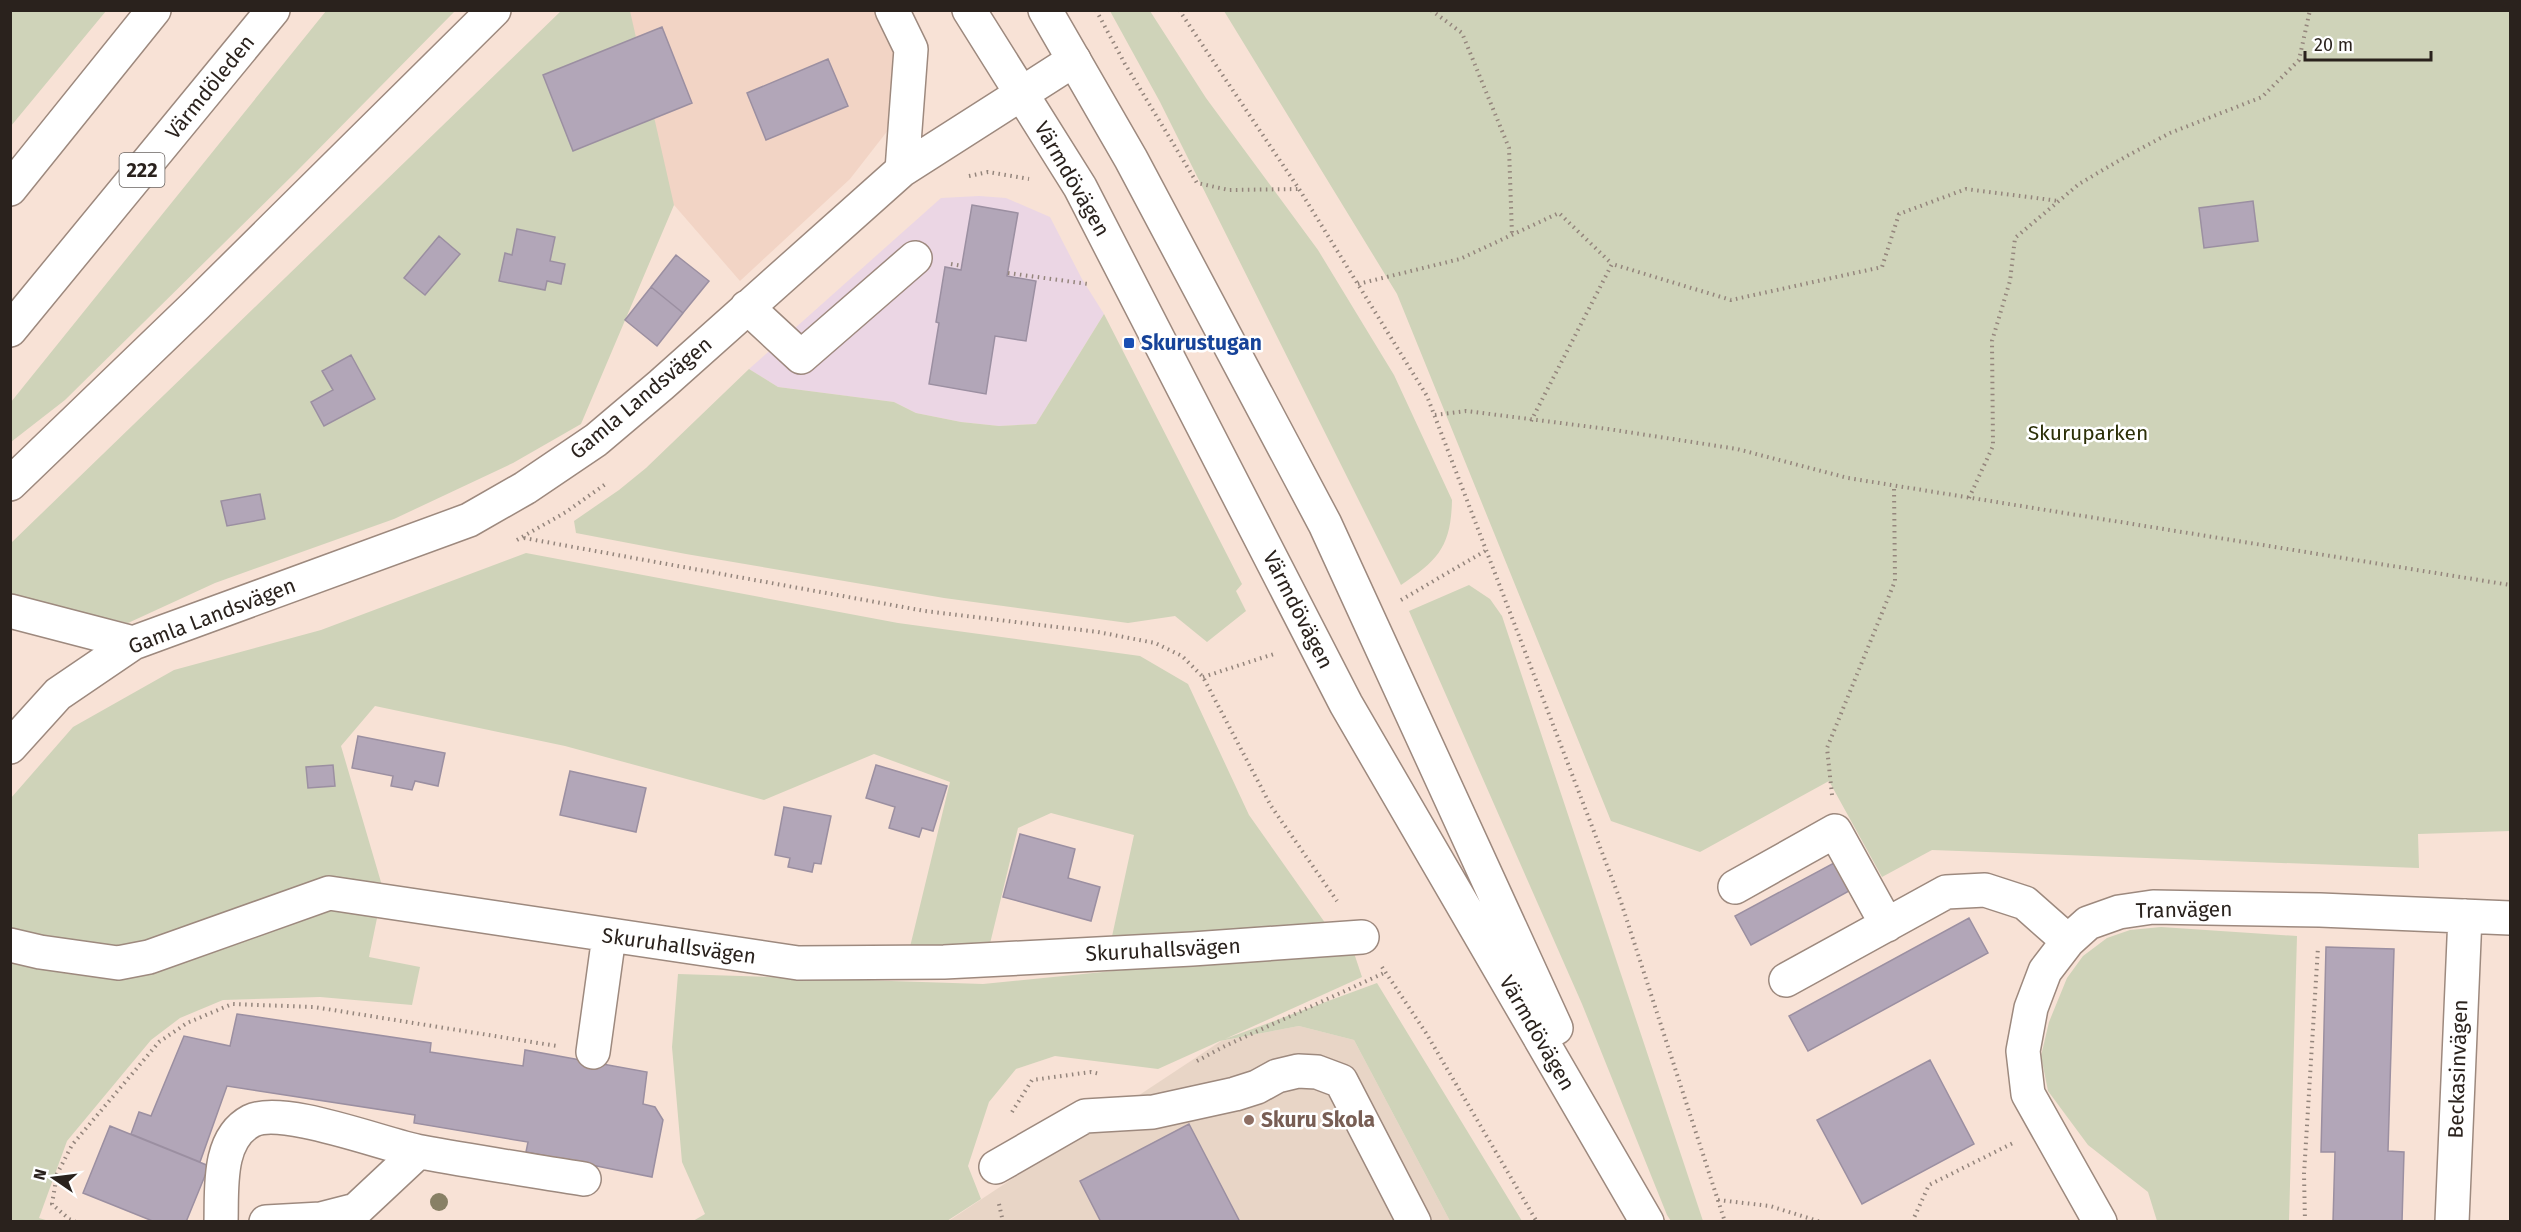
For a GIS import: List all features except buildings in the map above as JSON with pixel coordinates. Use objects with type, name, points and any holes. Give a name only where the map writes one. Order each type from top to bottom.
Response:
[{"type":"main road","points":[[10,189],[154,10]]},
{"type":"main road","name":"Värmdöleden","points":[[10,330],[273,10]]},
{"type":"main road","points":[[10,484],[196,305],[494,10]]},
{"type":"main road","points":[[892,10],[911,49],[902,170]]},
{"type":"main road","name":"Värmdövägen","points":[[969,10],[1080,187],[1346,704],[1642,1213]]},
{"type":"main road","name":"Värmdövägen","points":[[1045,10],[1131,159],[1325,524],[1642,1213]]},
{"type":"main road","name":"Gamla Landsvägen","points":[[10,747],[58,694],[133,642],[469,520],[525,488],[596,440],[902,170],[1074,60]]},
{"type":"main road","points":[[747,307],[801,357],[915,258]]},
{"type":"main road","points":[[10,611],[133,642]]},
{"type":"main road","points":[[1735,887],[1835,831],[1887,925]]},
{"type":"main road","points":[[1786,980],[1946,892],[1985,890],[2025,903],[2068,942]]},
{"type":"main road","name":"Skuruhallsvägen","points":[[10,945],[40,952],[118,963],[149,957],[329,892],[798,963],[956,961],[1192,950],[1362,937]]},
{"type":"main road","name":"Tranvägen","points":[[2100,1221],[2028,1094],[2023,1051],[2031,1008],[2045,971],[2068,942],[2088,923],[2119,912],[2153,907],[2320,910],[2511,918]]},
{"type":"main road","name":"Beckasinvägen","points":[[2452,1221],[2465,916]]},
{"type":"main road","points":[[593,1052],[609,936]]},
{"type":"main road","points":[[996,1167],[1085,1116],[1153,1112],[1235,1094],[1257,1087],[1277,1076],[1298,1071],[1317,1072],[1341,1081],[1414,1221]]},
{"type":"main road","points":[[221,1221],[223,1171],[227,1151],[237,1133],[252,1120],[274,1117],[307,1122],[418,1152],[584,1179]]},
{"type":"main road","points":[[266,1221],[321,1219],[356,1210],[418,1152]]},
{"type":"path","points":[[1096,10],[1125,64],[1197,183],[1229,190],[1299,189]]},
{"type":"path","points":[[1179,10],[1299,189],[1427,396],[1621,902],[1725,1221]]},
{"type":"path","points":[[1431,10],[1461,33],[1509,148],[1512,235]]},
{"type":"path","points":[[1969,498],[1994,446],[1992,341],[2010,281],[2015,238],[2079,184],[2170,133],[2262,97],[2299,60],[2310,10]]},
{"type":"path","points":[[1358,284],[1460,259],[1559,213],[1612,264],[1731,300],[1882,267],[1899,214],[1966,189],[2059,201]]},
{"type":"path","points":[[1531,421],[1612,264]]},
{"type":"path","points":[[1008,273],[1096,285]]},
{"type":"path","points":[[1434,415],[1466,411],[1608,429],[1737,449],[1848,478],[2511,585]]},
{"type":"path","points":[[1835,831],[1827,748],[1895,581],[1894,486]]},
{"type":"path","points":[[469,520],[523,537],[666,565],[925,611],[1098,632],[1155,643],[1182,656],[1203,677],[1282,652]]},
{"type":"path","points":[[1401,600],[1485,551]]},
{"type":"path","points":[[2305,1221],[2304,1174],[2320,910]]},
{"type":"path","points":[[76,1221],[69,1219],[52,1204],[57,1174],[72,1144],[159,1042],[187,1023],[232,1004],[314,1007],[593,1052]]},
{"type":"path","points":[[1912,1221],[1929,1185],[2046,1126]]},
{"type":"path","points":[[1719,1200],[1770,1206],[1821,1221]]},
{"type":"shaded area","points":[[561,10],[910,11],[917,93],[850,179],[740,281],[674,205]]},
{"type":"shaded area","points":[[979,196],[1006,198],[1050,217],[1082,279],[1104,314],[1036,424],[999,426],[961,422],[916,413],[894,402],[778,387],[749,369],[941,198]]},
{"type":"shaded area","name":"Skuru Skola","points":[[1299,1026],[1354,1040],[1450,1221],[947,1222],[1221,1041]]},
{"type":"green space","points":[[10,11],[106,11],[11,126]]},
{"type":"green space","points":[[326,11],[455,11],[65,400],[11,442],[11,402]]},
{"type":"green space","points":[[561,11],[630,11],[674,205],[581,424],[513,463],[394,519],[215,583],[128,623],[11,596],[11,543]]},
{"type":"green space","points":[[1110,11],[1150,11],[1206,98],[1318,250],[1394,375],[1452,500],[1449,530],[1440,551],[1424,568],[1401,585],[1160,102]]},
{"type":"green space","name":"Skuruparken","points":[[1224,11],[2510,11],[2510,831],[2418,834],[2419,868],[1932,850],[1882,877],[1829,781],[1700,852],[1611,821],[1397,294]]},
{"type":"green space","points":[[1104,314],[1242,584],[1236,591],[1246,611],[1207,642],[1175,616],[1128,623],[944,598],[576,533],[574,521],[646,468],[749,369],[778,387],[894,402],[916,413],[961,422],[999,426],[1036,424]]},
{"type":"green space","points":[[526,553],[898,623],[1140,656],[1188,684],[1249,815],[1328,927],[1111,941],[1134,835],[1051,813],[1018,828],[987,956],[909,951],[950,782],[874,754],[764,800],[565,746],[375,706],[341,746],[383,889],[369,957],[420,967],[412,1005],[320,997],[223,1000],[180,1018],[151,1040],[67,1141],[39,1218],[49,1221],[11,1222],[11,798],[73,727],[174,670],[321,630]]},
{"type":"green space","points":[[1469,585],[1490,599],[1502,616],[1703,1221],[1671,1221],[1667,1215],[1582,1004],[1409,611]]},
{"type":"green space","points":[[2161,927],[2297,936],[2289,1221],[2157,1221],[2148,1192],[2088,1145],[2048,1091],[2041,1056],[2049,1022],[2067,978],[2083,956],[2107,938],[2130,930]]},
{"type":"green space","points":[[1352,947],[1362,977],[1225,1039],[1377,983],[1522,1221],[1450,1221],[1354,1040],[1299,1026],[1220,1041],[1158,1069],[1055,1056],[1016,1069],[989,1102],[968,1166],[981,1199],[947,1221],[693,1221],[705,1214],[682,1162],[672,1047],[678,974],[983,984]]},
{"type":"place","name":"Skurustugan","points":[[1129,343]]},
{"type":"place","name":"Skuru Skola","points":[[1249,1120]]}]
